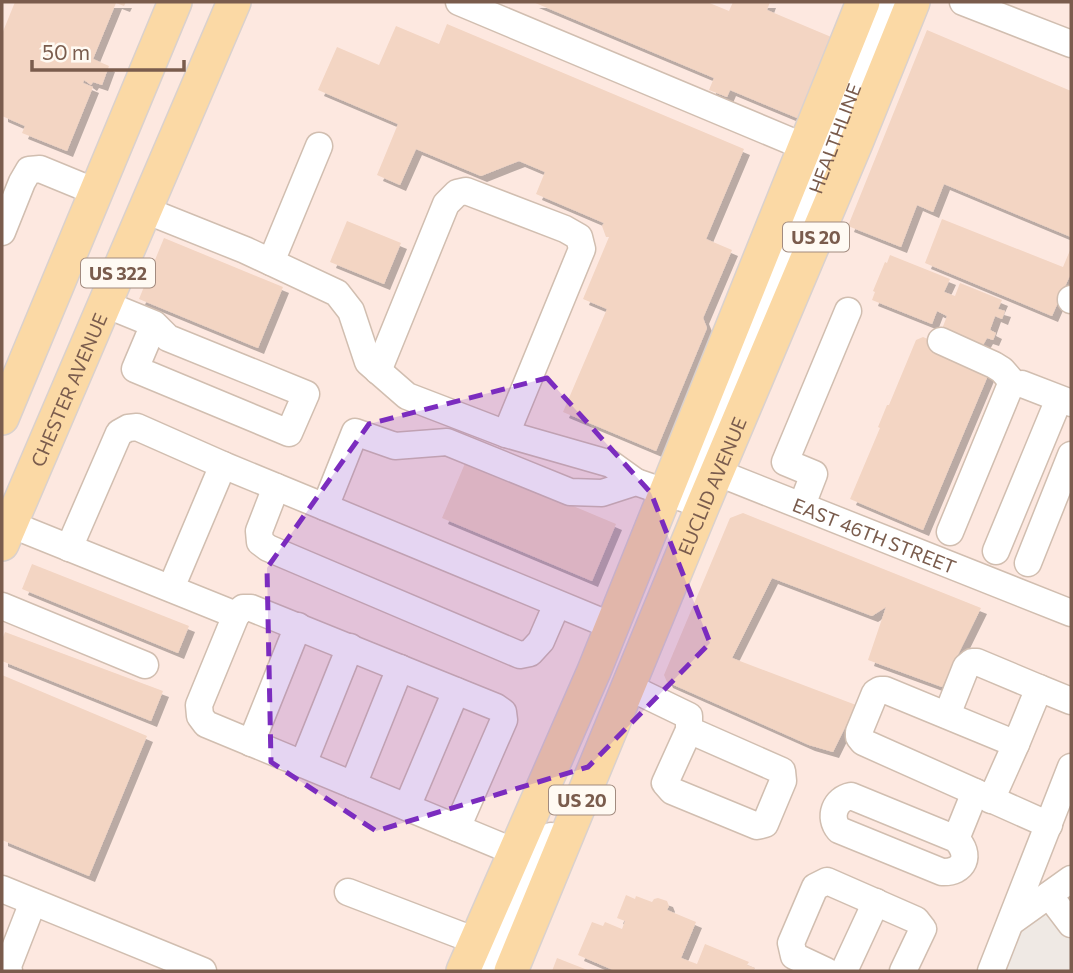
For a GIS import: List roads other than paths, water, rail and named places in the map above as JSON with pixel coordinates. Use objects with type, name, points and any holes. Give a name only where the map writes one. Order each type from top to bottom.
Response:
[{"type":"main road","name":"US 322","points":[[4,406],[175,2]]},
{"type":"main road","name":"CHESTER AVENUE","points":[[6,534],[234,2]]},
{"type":"main road","name":"EUCLID AVENUE","points":[[511,971],[703,505],[699,465],[805,147],[863,2]]},
{"type":"main road","name":"EUCLID AVENUE","points":[[463,971],[612,626],[651,487],[699,465],[856,143],[913,2]]},
{"type":"street","points":[[458,2],[805,147]]},
{"type":"street","name":"HEALTHLINE","points":[[699,465],[797,237],[885,2]]},
{"type":"street","points":[[963,2],[1071,44]]},
{"type":"street","points":[[271,262],[319,146]]},
{"type":"street","points":[[2,232],[29,170],[40,169],[96,192]]},
{"type":"street","points":[[378,371],[446,204],[457,193],[466,191],[565,229],[579,237],[582,249],[506,434]]},
{"type":"street","points":[[145,210],[271,262],[337,293],[351,311],[368,362],[407,396],[506,434],[611,464],[651,487],[703,505]]},
{"type":"street","points":[[105,304],[154,324],[168,338],[306,394],[289,433],[135,369],[154,324]]},
{"type":"street","points":[[802,505],[814,474],[785,462],[848,311]]},
{"type":"street","points":[[941,341],[1002,370],[1015,385]]},
{"type":"street","points":[[950,532],[1009,389],[1022,384],[1065,401],[996,551]]},
{"type":"street","points":[[69,548],[119,433],[137,427],[612,626]]},
{"type":"street","points":[[325,507],[355,432],[395,446],[447,442],[570,492],[603,493],[651,487]]},
{"type":"street","points":[[1028,564],[1071,455]]},
{"type":"street","points":[[171,588],[223,465]]},
{"type":"street","name":"EAST 46TH STREET","points":[[699,465],[1071,613]]},
{"type":"street","points":[[276,487],[259,531],[260,542],[268,548],[520,655],[530,653],[541,640],[557,604]]},
{"type":"street","points":[[6,534],[69,548],[236,615]]},
{"type":"street","points":[[2,606],[145,665]]},
{"type":"street","points":[[457,828],[504,720],[503,712],[251,608],[243,608],[236,615],[199,705],[200,716],[206,724],[352,785],[515,852]]},
{"type":"street","points":[[251,743],[298,626]]},
{"type":"street","points":[[490,971],[521,893],[544,853],[614,680],[653,628]]},
{"type":"street","points":[[303,764],[350,648]]},
{"type":"street","points":[[947,715],[966,667],[972,662],[1071,701]]},
{"type":"street","points":[[352,785],[400,668]]},
{"type":"street","points":[[629,687],[689,716],[689,730]]},
{"type":"street","points":[[956,839],[1016,744],[1039,688]]},
{"type":"street","points":[[1016,744],[885,690],[875,693],[859,732],[863,742],[1049,825]]},
{"type":"street","points":[[407,807],[456,691]]},
{"type":"street","points":[[991,971],[1071,767]]},
{"type":"street","points":[[521,893],[547,780]]},
{"type":"street","points":[[1011,922],[1071,879]]},
{"type":"street","points":[[826,971],[794,956],[791,943],[815,887],[827,881],[916,920],[923,929],[903,971]]},
{"type":"street","points":[[2,889],[203,971]]},
{"type":"street","points":[[348,892],[476,941]]},
{"type":"street","points":[[1049,895],[1071,924]]},
{"type":"street","points":[[844,971],[876,902]]},
{"type":"street","points":[[9,971],[8,966],[39,904]]},
{"type":"street","points":[[19,971],[39,904]]}]
